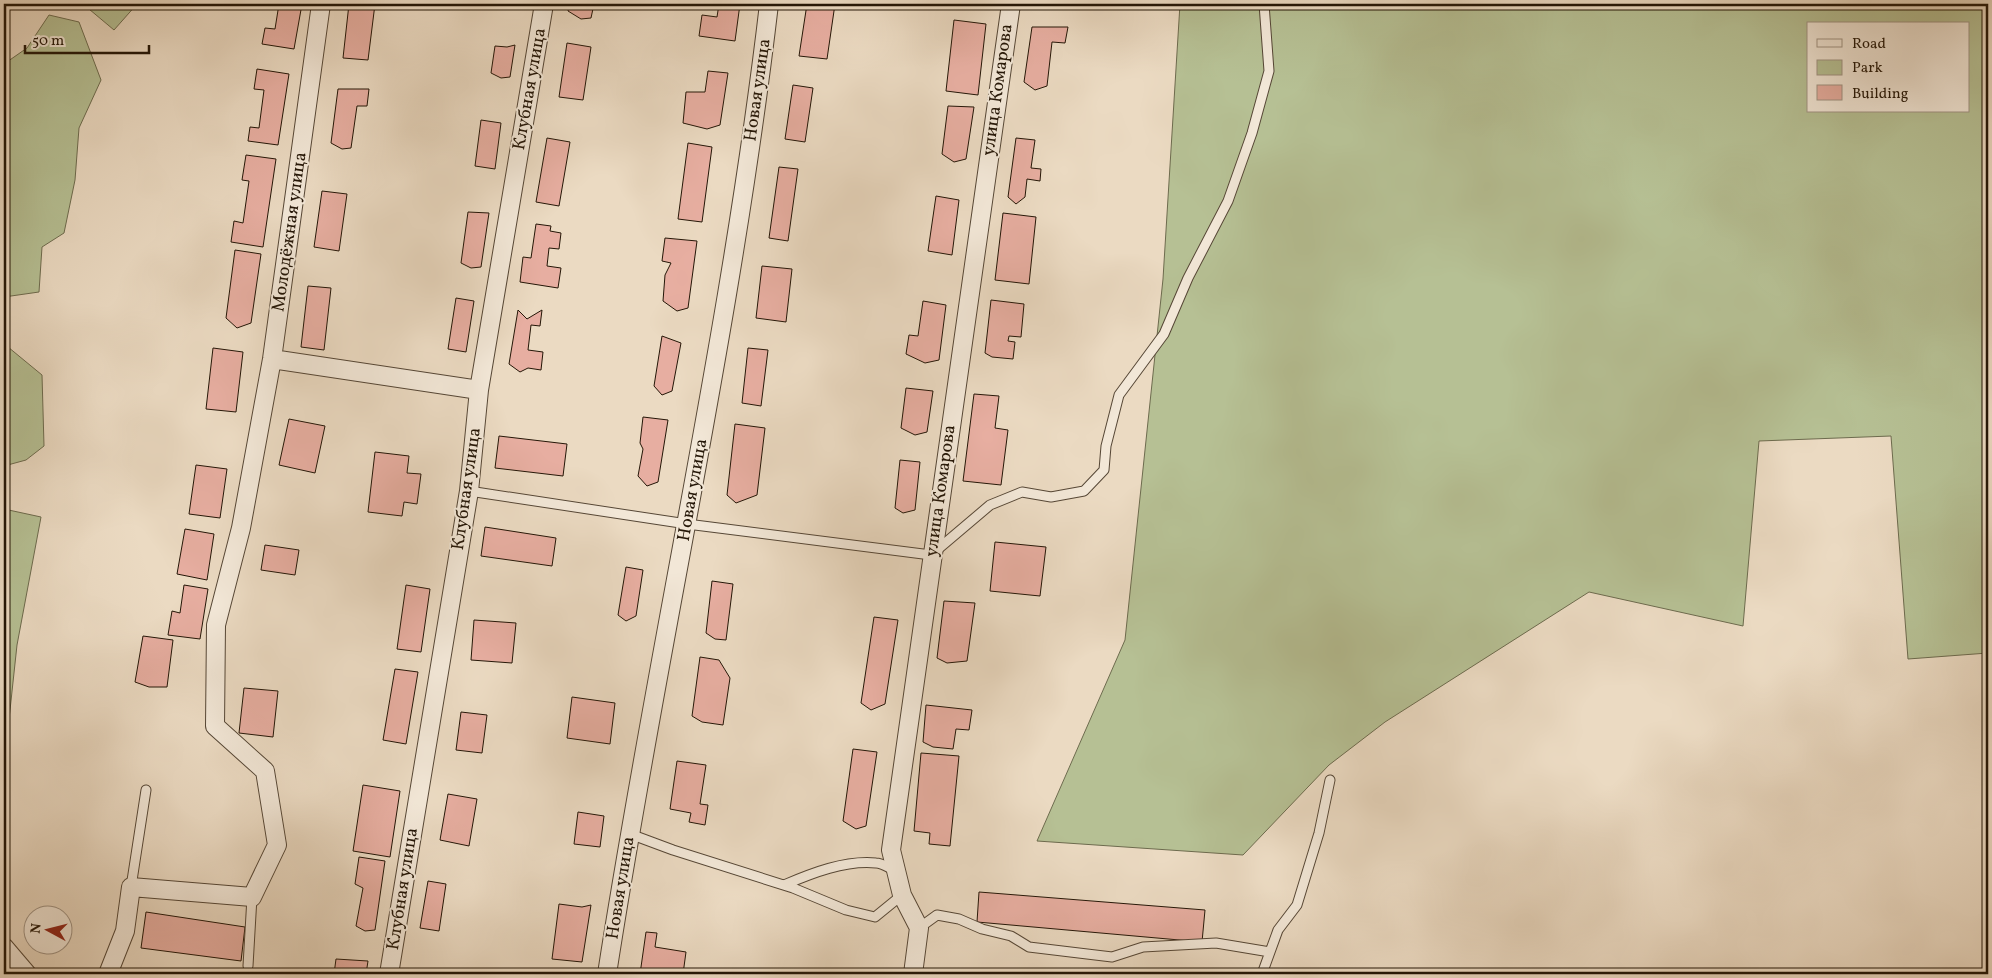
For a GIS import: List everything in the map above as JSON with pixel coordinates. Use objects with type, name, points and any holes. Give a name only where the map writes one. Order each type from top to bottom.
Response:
[{"type":"street","name":"Молодёжная улица","points":[[252,897],[277,845],[265,771],[215,726],[216,626],[241,528],[272,359],[321,4]]},
{"type":"street","name":"Клубная улица","points":[[389,974],[468,491],[479,390],[544,4]]},
{"type":"street","name":"Новая улица","points":[[607,974],[630,834],[687,524],[756,116],[770,4]]},
{"type":"street","name":"улица Комарова","points":[[919,928],[902,895],[890,850],[1011,4]]},
{"type":"street","points":[[272,359],[479,390]]},
{"type":"street","points":[[108,974],[125,931],[130,887],[252,897]]},
{"type":"street","points":[[913,974],[919,928]]},
{"type":"street","points":[[4,947],[27,974]]},
{"type":"lane","points":[[468,491],[687,524],[931,555],[990,505],[1022,492],[1051,497],[1084,491],[1104,470],[1106,446],[1119,395],[1164,334],[1188,278],[1228,201],[1252,133],[1269,71],[1264,4]]},
{"type":"lane","points":[[1262,974],[1278,930],[1297,905],[1319,833],[1330,780]]},
{"type":"lane","points":[[130,887],[146,790]]},
{"type":"lane","points":[[630,834],[673,850],[784,885],[846,910],[875,917],[902,895]]},
{"type":"lane","points":[[784,885],[845,864],[878,863],[894,870]]},
{"type":"lane","points":[[248,966],[252,897]]},
{"type":"lane","points":[[919,928],[937,916],[959,919],[982,929],[1011,936],[1028,947],[1112,957],[1143,947],[1216,943],[1270,952]]},
{"type":"green space","points":[[83,4],[137,4],[114,30]]},
{"type":"green space","points":[[1180,4],[1988,4],[1988,653],[1908,659],[1891,436],[1759,441],[1743,626],[1589,592],[1385,722],[1329,765],[1243,855],[1037,841],[1125,640],[1163,279]]},
{"type":"green space","points":[[49,15],[79,22],[101,80],[79,128],[75,180],[64,233],[42,247],[39,292],[4,297],[4,64],[27,48]]},
{"type":"green space","points":[[4,341],[8,347],[42,375],[44,446],[26,460],[4,466]]},
{"type":"green space","points":[[4,509],[41,517],[17,645],[7,738],[4,730]]},
{"type":"building","points":[[279,4],[302,4],[294,49],[262,44],[265,28],[275,29]]},
{"type":"building","points":[[349,4],[375,4],[368,60],[343,58]]},
{"type":"building","points":[[569,4],[594,4],[591,18],[581,19],[568,11]]},
{"type":"building","points":[[719,4],[740,4],[735,41],[699,36],[702,15],[717,17]]},
{"type":"building","points":[[807,4],[835,4],[827,59],[799,56]]},
{"type":"building","points":[[954,20],[986,24],[978,95],[946,91]]},
{"type":"building","points":[[1032,27],[1068,27],[1065,43],[1052,42],[1047,86],[1035,90],[1024,82]]},
{"type":"building","points":[[567,43],[591,47],[583,100],[559,97]]},
{"type":"building","points":[[515,45],[510,77],[501,78],[491,73],[495,46],[507,47]]},
{"type":"building","points":[[257,69],[289,74],[278,145],[248,141],[250,127],[259,128],[264,90],[254,89]]},
{"type":"building","points":[[708,71],[728,73],[720,125],[707,129],[683,123],[686,92],[705,92]]},
{"type":"building","points":[[793,85],[813,88],[805,142],[785,139]]},
{"type":"building","points":[[338,89],[369,89],[367,106],[357,106],[351,148],[342,149],[331,143]]},
{"type":"building","points":[[948,106],[974,107],[966,159],[954,162],[942,154]]},
{"type":"building","points":[[481,120],[501,123],[495,169],[475,166]]},
{"type":"building","points":[[547,138],[570,142],[559,206],[536,202]]},
{"type":"building","points":[[1016,138],[1035,140],[1031,168],[1041,169],[1040,181],[1027,179],[1025,197],[1016,204],[1008,197]]},
{"type":"building","points":[[688,143],[712,147],[702,222],[678,219]]},
{"type":"building","points":[[246,155],[276,159],[263,247],[231,242],[234,221],[243,223],[249,181],[242,180]]},
{"type":"building","points":[[779,167],[798,169],[788,241],[769,238]]},
{"type":"building","points":[[322,191],[347,194],[339,251],[314,247]]},
{"type":"building","points":[[936,196],[959,200],[952,255],[928,251]]},
{"type":"building","points":[[468,212],[489,213],[481,267],[471,268],[461,263]]},
{"type":"building","points":[[1003,213],[1036,217],[1029,284],[995,280]]},
{"type":"building","points":[[536,224],[551,226],[550,231],[561,233],[559,249],[549,248],[547,266],[561,268],[558,288],[520,282],[523,257],[531,258]]},
{"type":"building","points":[[665,238],[697,241],[688,308],[677,311],[663,301],[665,275],[671,263],[662,261]]},
{"type":"building","points":[[235,250],[261,254],[251,323],[237,328],[226,318]]},
{"type":"building","points":[[762,266],[792,269],[786,322],[756,318]]},
{"type":"building","points":[[308,286],[331,288],[324,350],[301,347]]},
{"type":"building","points":[[456,298],[474,301],[466,352],[448,349]]},
{"type":"building","points":[[991,300],[1024,304],[1021,337],[1009,336],[1008,341],[1015,342],[1013,359],[992,357],[985,353]]},
{"type":"building","points":[[923,301],[946,305],[939,360],[925,363],[906,354],[909,335],[918,336]]},
{"type":"building","points":[[518,310],[527,319],[542,310],[540,326],[531,325],[528,350],[543,352],[541,370],[528,368],[520,372],[509,364]]},
{"type":"building","points":[[662,336],[681,343],[672,391],[662,395],[654,386]]},
{"type":"building","points":[[213,348],[243,352],[236,412],[206,409]]},
{"type":"building","points":[[748,348],[768,350],[761,406],[742,403]]},
{"type":"building","points":[[906,388],[933,391],[927,432],[915,435],[901,428]]},
{"type":"building","points":[[974,394],[999,396],[995,428],[1008,430],[1001,485],[963,481]]},
{"type":"building","points":[[643,417],[668,420],[658,482],[647,486],[638,476],[643,449],[640,443]]},
{"type":"building","points":[[289,419],[325,426],[315,473],[279,465]]},
{"type":"building","points":[[735,424],[765,428],[757,495],[736,503],[727,495]]},
{"type":"building","points":[[499,436],[567,444],[563,476],[495,468]]},
{"type":"building","points":[[375,452],[409,456],[407,473],[421,474],[417,504],[404,502],[402,516],[368,512]]},
{"type":"building","points":[[900,460],[920,462],[915,510],[903,513],[895,508]]},
{"type":"building","points":[[196,465],[227,469],[220,518],[189,514]]},
{"type":"building","points":[[485,527],[556,538],[552,566],[481,556]]},
{"type":"building","points":[[185,529],[214,534],[207,580],[177,574]]},
{"type":"building","points":[[995,542],[1046,547],[1040,596],[990,591]]},
{"type":"building","points":[[265,545],[299,550],[295,575],[261,570]]},
{"type":"building","points":[[626,567],[643,570],[636,616],[626,621],[618,615]]},
{"type":"building","points":[[712,581],[733,584],[726,640],[715,639],[706,633]]},
{"type":"building","points":[[184,585],[208,589],[200,639],[168,635],[172,611],[180,613]]},
{"type":"building","points":[[406,585],[430,589],[421,652],[397,649]]},
{"type":"building","points":[[944,601],[975,603],[967,661],[947,663],[937,658]]},
{"type":"building","points":[[874,617],[898,620],[885,704],[871,710],[861,703]]},
{"type":"building","points":[[474,620],[516,623],[512,663],[471,660]]},
{"type":"building","points":[[143,636],[173,640],[167,687],[149,687],[135,682]]},
{"type":"building","points":[[700,657],[719,660],[730,678],[723,725],[702,722],[692,716]]},
{"type":"building","points":[[395,669],[418,672],[406,744],[383,740]]},
{"type":"building","points":[[244,688],[278,691],[273,737],[239,733]]},
{"type":"building","points":[[572,697],[615,703],[610,744],[567,738]]},
{"type":"building","points":[[926,705],[972,710],[969,730],[956,729],[953,749],[933,747],[923,742]]},
{"type":"building","points":[[461,712],[487,715],[482,753],[456,750]]},
{"type":"building","points":[[853,749],[877,752],[866,826],[856,829],[843,821]]},
{"type":"building","points":[[921,753],[959,756],[950,846],[929,844],[930,833],[914,831]]},
{"type":"building","points":[[677,761],[706,765],[700,804],[708,805],[705,825],[689,822],[691,813],[670,809]]},
{"type":"building","points":[[363,785],[400,791],[390,857],[353,851]]},
{"type":"building","points":[[448,794],[477,799],[469,846],[440,840]]},
{"type":"building","points":[[578,812],[604,816],[600,847],[574,844]]},
{"type":"building","points":[[359,857],[385,861],[375,930],[365,931],[356,926],[363,888],[355,884]]},
{"type":"building","points":[[428,881],[446,884],[439,931],[420,928]]},
{"type":"building","points":[[979,892],[1205,910],[1202,942],[977,922]]},
{"type":"building","points":[[559,904],[582,907],[591,905],[582,962],[552,959]]},
{"type":"building","points":[[146,912],[245,927],[241,961],[141,948]]},
{"type":"building","points":[[646,932],[657,933],[655,947],[686,952],[683,974],[640,974]]},
{"type":"building","points":[[336,959],[368,961],[366,974],[334,974]]}]
